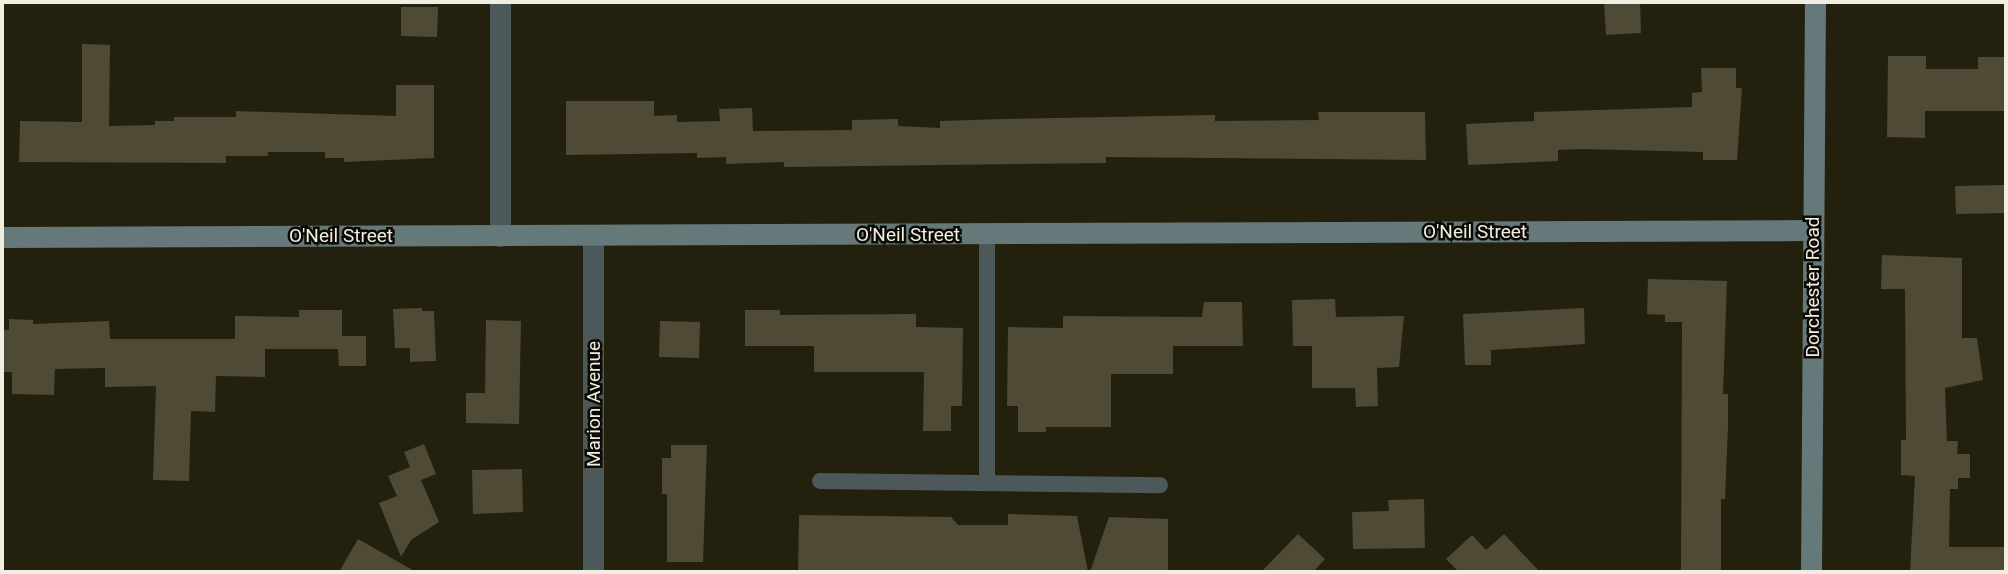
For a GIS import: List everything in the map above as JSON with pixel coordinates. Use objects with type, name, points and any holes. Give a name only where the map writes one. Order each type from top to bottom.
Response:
[{"type":"street","points":[[500,2],[500,236]]},
{"type":"street","name":"Dorchester Road","points":[[1811,572],[1815,2]]},
{"type":"street","name":"O'Neil Street","points":[[2,237],[1813,230]]},
{"type":"street","name":"Marion Avenue","points":[[593,235],[593,572]]},
{"type":"lane","points":[[986,235],[986,480]]},
{"type":"lane","points":[[820,481],[986,480],[1160,485]]},
{"type":"building","points":[[1604,2],[1640,2],[1641,33],[1606,35]]},
{"type":"building","points":[[401,7],[438,7],[437,37],[401,36]]},
{"type":"building","points":[[82,44],[110,45],[109,126],[155,125],[155,121],[174,121],[174,117],[236,117],[236,111],[396,116],[396,85],[434,85],[434,158],[344,162],[344,158],[325,158],[325,152],[268,152],[268,156],[226,156],[226,163],[19,162],[20,121],[82,122]]},
{"type":"building","points":[[1888,56],[1926,56],[1926,69],[1978,69],[1978,57],[2006,57],[2006,111],[1925,111],[1925,138],[1887,137]]},
{"type":"building","points":[[1701,68],[1736,68],[1736,88],[1742,88],[1737,160],[1703,160],[1703,152],[1583,149],[1558,150],[1558,161],[1468,165],[1466,124],[1534,121],[1534,112],[1692,107],[1692,93],[1702,92]]},
{"type":"building","points":[[566,101],[654,101],[654,116],[677,115],[677,122],[720,121],[719,109],[752,108],[753,131],[852,130],[852,120],[898,119],[898,126],[940,128],[940,121],[1215,115],[1215,121],[1319,120],[1318,112],[1425,112],[1426,160],[1106,157],[1106,163],[784,167],[784,162],[726,164],[726,157],[697,158],[697,153],[566,155]]},
{"type":"building","points":[[2006,185],[2006,213],[1956,214],[1955,186]]},
{"type":"building","points":[[1882,255],[1962,258],[1962,338],[1977,338],[1983,380],[1945,388],[1947,441],[1958,441],[1957,454],[1970,454],[1970,478],[1958,478],[1958,489],[1950,489],[1949,547],[2006,547],[2006,572],[1910,572],[1915,476],[1901,475],[1901,440],[1906,440],[1905,289],[1881,289]]},
{"type":"building","points":[[1648,279],[1727,281],[1723,394],[1728,394],[1728,426],[1725,499],[1721,499],[1721,572],[1681,572],[1682,322],[1665,322],[1665,315],[1647,314]]},
{"type":"building","points":[[1335,299],[1336,317],[1404,316],[1399,367],[1377,368],[1378,406],[1356,407],[1355,388],[1312,388],[1312,346],[1293,346],[1292,300]]},
{"type":"building","points":[[1204,302],[1242,302],[1243,346],[1173,346],[1173,374],[1111,374],[1111,427],[1046,427],[1046,432],[1018,432],[1018,406],[1007,406],[1008,327],[1063,328],[1063,316],[1202,317]]},
{"type":"building","points":[[422,308],[422,311],[434,311],[436,361],[410,362],[410,348],[395,348],[393,309]]},
{"type":"building","points":[[1584,308],[1585,344],[1491,350],[1491,365],[1465,365],[1463,314]]},
{"type":"building","points":[[299,310],[342,310],[342,336],[366,336],[366,366],[339,366],[338,349],[265,349],[265,377],[216,376],[215,412],[191,411],[189,481],[153,480],[156,386],[105,387],[105,368],[55,369],[54,395],[12,394],[12,372],[2,372],[2,330],[9,330],[9,319],[33,320],[33,324],[109,321],[110,339],[235,339],[235,316],[299,317]]},
{"type":"building","points":[[745,310],[780,310],[780,315],[916,314],[916,327],[963,328],[962,406],[951,406],[951,431],[923,431],[924,372],[814,372],[814,346],[745,346]]},
{"type":"building","points":[[486,320],[521,321],[519,424],[466,423],[466,393],[485,393]]},
{"type":"building","points":[[660,321],[700,322],[699,358],[659,357]]},
{"type":"building","points":[[424,444],[436,474],[421,480],[439,522],[411,540],[401,557],[379,503],[397,496],[388,476],[410,467],[404,452]]},
{"type":"building","points":[[671,445],[707,445],[703,562],[667,562],[667,494],[662,494],[662,458],[671,458]]},
{"type":"building","points":[[522,469],[523,512],[473,514],[472,470]]},
{"type":"building","points":[[1424,499],[1425,548],[1353,549],[1352,512],[1389,511],[1388,500]]},
{"type":"building","points":[[1008,514],[1077,516],[1088,572],[798,572],[799,515],[951,517],[958,525],[1008,525]]},
{"type":"building","points":[[1109,517],[1168,519],[1168,572],[1090,572]]},
{"type":"building","points":[[1298,534],[1325,559],[1313,572],[1261,572]]},
{"type":"building","points":[[1504,534],[1540,572],[1459,572],[1446,559],[1472,535],[1486,550]]},
{"type":"building","points":[[358,539],[416,572],[339,572]]}]
